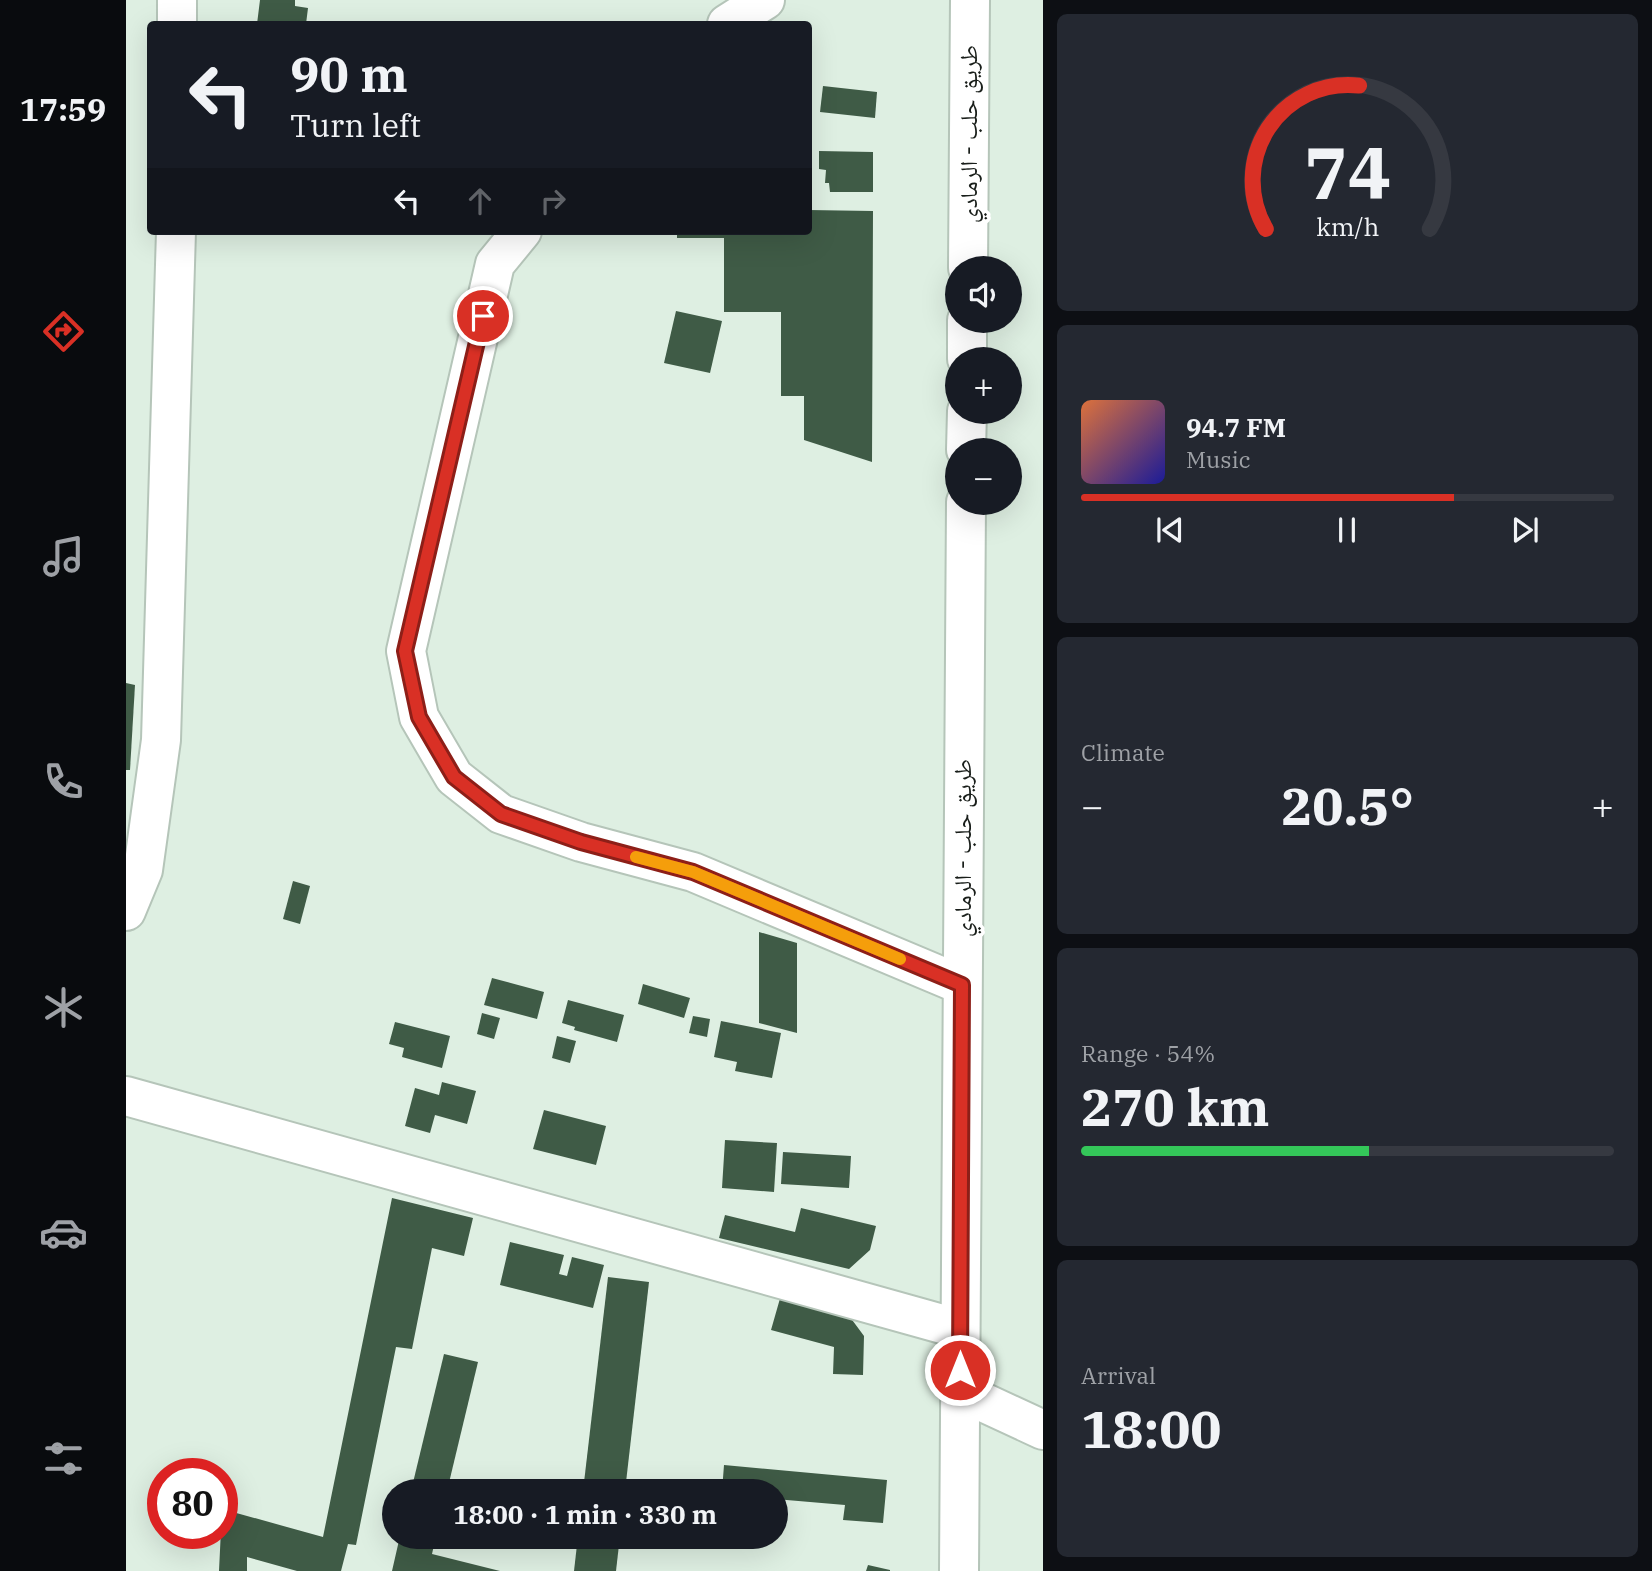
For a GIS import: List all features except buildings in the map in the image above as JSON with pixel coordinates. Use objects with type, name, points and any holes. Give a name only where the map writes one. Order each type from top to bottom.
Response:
[{"type":"main road","points":[[177,0],[177,21]]},
{"type":"main road","points":[[732,21],[765,0]]},
{"type":"main road","name":"طريق حلب - الرمادي","points":[[968,256],[970,0]]},
{"type":"main road","points":[[126,911],[143,870],[161,740],[176,235]]},
{"type":"main road","points":[[519,235],[495,264],[405,651],[419,717],[454,777],[501,814],[581,842],[693,872],[962,985]]},
{"type":"main road","name":"طريق حلب - الرمادي","points":[[959,1571],[966,515]]},
{"type":"main road","points":[[126,1096],[960,1329]]},
{"type":"main road","points":[[959,1391],[1043,1430]]},
{"type":"slow traffic","points":[[636,857],[693,872],[900,959]]},
{"type":"route","points":[[483,316],[405,651],[419,717],[454,777],[501,814],[581,842],[693,872],[962,985],[960,1370]]}]
